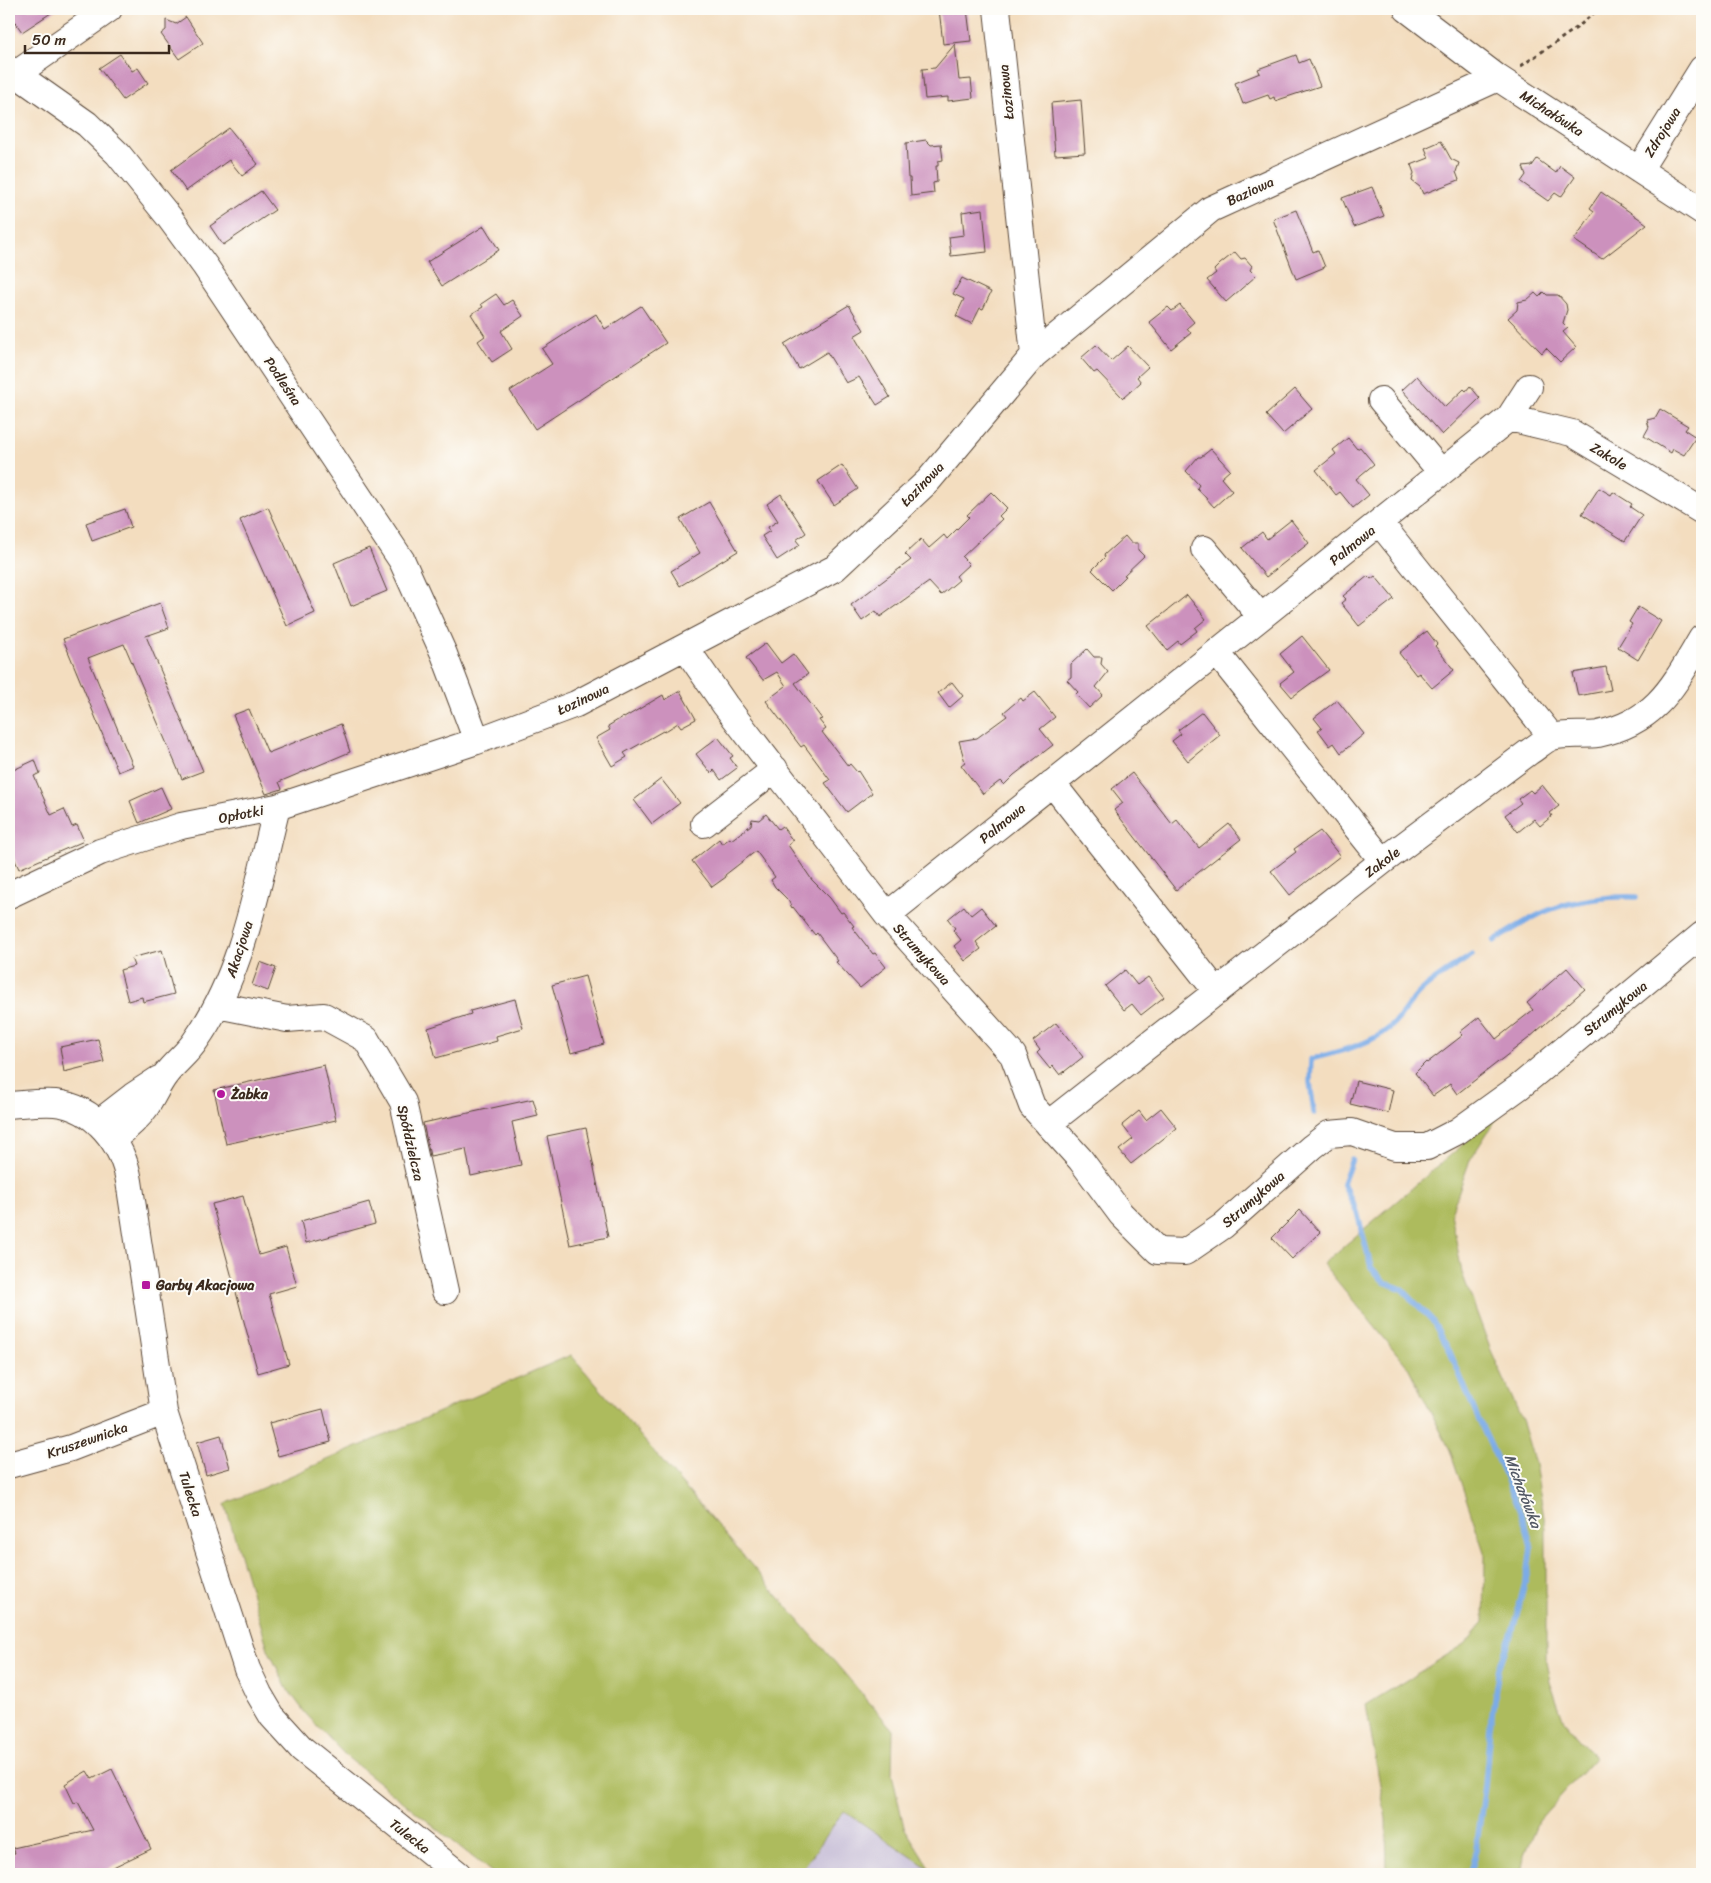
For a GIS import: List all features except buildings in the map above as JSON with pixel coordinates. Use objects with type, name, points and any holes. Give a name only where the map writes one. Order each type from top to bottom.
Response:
[{"type":"street","name":"Podleśna","points":[[109,9],[12,71],[87,124],[118,154],[169,217],[205,266],[402,561],[444,654],[477,741]]},
{"type":"street","name":"Łozinowa","points":[[477,741],[576,704],[835,568],[928,481],[1034,355],[997,9]]},
{"type":"street","name":"Michałówka","points":[[1407,9],[1498,78],[1702,211]]},
{"type":"street","name":"Zdrojowa","points":[[1639,170],[1702,69]]},
{"type":"street","name":"Baziowa","points":[[1034,355],[1211,209],[1498,78]]},
{"type":"street","name":"Palmowa","points":[[886,915],[1261,618],[1509,418],[1529,387]]},
{"type":"street","points":[[1381,400],[1442,472]]},
{"type":"street","name":"Zakole","points":[[1509,418],[1572,433],[1702,511]]},
{"type":"street","points":[[1380,523],[1552,737],[1597,734],[1624,726],[1650,711],[1669,692],[1702,638]]},
{"type":"street","points":[[1204,549],[1261,618]]},
{"type":"street","points":[[685,647],[725,705],[886,915]]},
{"type":"street","points":[[1217,653],[1383,861]]},
{"type":"street","name":"Zakole","points":[[1048,1124],[1383,861],[1552,737]]},
{"type":"street","name":"Opłotki","points":[[9,895],[100,852],[181,826],[277,807],[477,741]]},
{"type":"street","points":[[704,824],[775,769]]},
{"type":"street","points":[[1052,783],[1217,992]]},
{"type":"street","name":"Akacjowa","points":[[106,1131],[130,1126],[146,1108],[166,1075],[197,1040],[217,1005],[232,973],[243,941],[277,807]]},
{"type":"street","name":"Strumykowa","points":[[886,915],[1013,1055],[1032,1106],[1080,1159],[1121,1214],[1158,1251],[1185,1252],[1223,1226],[1329,1134],[1352,1132],[1395,1147],[1427,1147],[1458,1131],[1519,1087],[1702,936]]},
{"type":"street","name":"Spółdzielcza","points":[[217,1005],[287,1019],[324,1016],[366,1039],[403,1102],[445,1291]]},
{"type":"street","points":[[9,1105],[55,1103],[71,1107],[86,1114],[106,1131]]},
{"type":"street","name":"Tulecka","points":[[106,1131],[127,1168],[164,1412],[247,1669],[272,1716],[302,1749],[458,1874]]},
{"type":"street","name":"Kruszewnicka","points":[[9,1465],[71,1448],[164,1412]]},
{"type":"path","points":[[1498,78],[1530,61],[1578,27],[1598,9]]},
{"type":"shaded area","points":[[844,1811],[931,1870],[938,1874],[799,1874]]},
{"type":"green space","points":[[1500,1113],[1470,1160],[1451,1213],[1462,1273],[1490,1348],[1522,1420],[1535,1464],[1546,1528],[1546,1661],[1550,1682],[1564,1721],[1595,1758],[1538,1821],[1523,1857],[1520,1874],[1387,1874],[1386,1819],[1366,1705],[1465,1644],[1484,1622],[1485,1555],[1450,1450],[1408,1367],[1323,1264]]},
{"type":"green space","points":[[571,1355],[893,1730],[892,1774],[904,1827],[931,1870],[844,1811],[799,1874],[494,1874],[347,1757],[306,1714],[286,1687],[268,1649],[225,1504]]},
{"type":"waterway","name":"Michałówka","points":[[1494,941],[1537,915],[1552,909],[1593,899],[1636,897]]},
{"type":"waterway","name":"Michałówka","points":[[1314,1113],[1310,1082],[1311,1059],[1357,1046],[1383,1033],[1394,1024],[1414,998],[1425,988],[1472,955]]},
{"type":"waterway","name":"Michałówka","points":[[1352,1159],[1343,1183],[1357,1212],[1371,1267],[1384,1282],[1402,1289],[1432,1320],[1450,1352],[1511,1489],[1526,1526],[1531,1547],[1528,1571],[1514,1626],[1499,1668],[1490,1726],[1485,1786],[1476,1850],[1469,1874]]},
{"type":"place","name":"Żabka","points":[[221,1094]]},
{"type":"place","name":"Garby Akacjowa","points":[[146,1285]]}]
